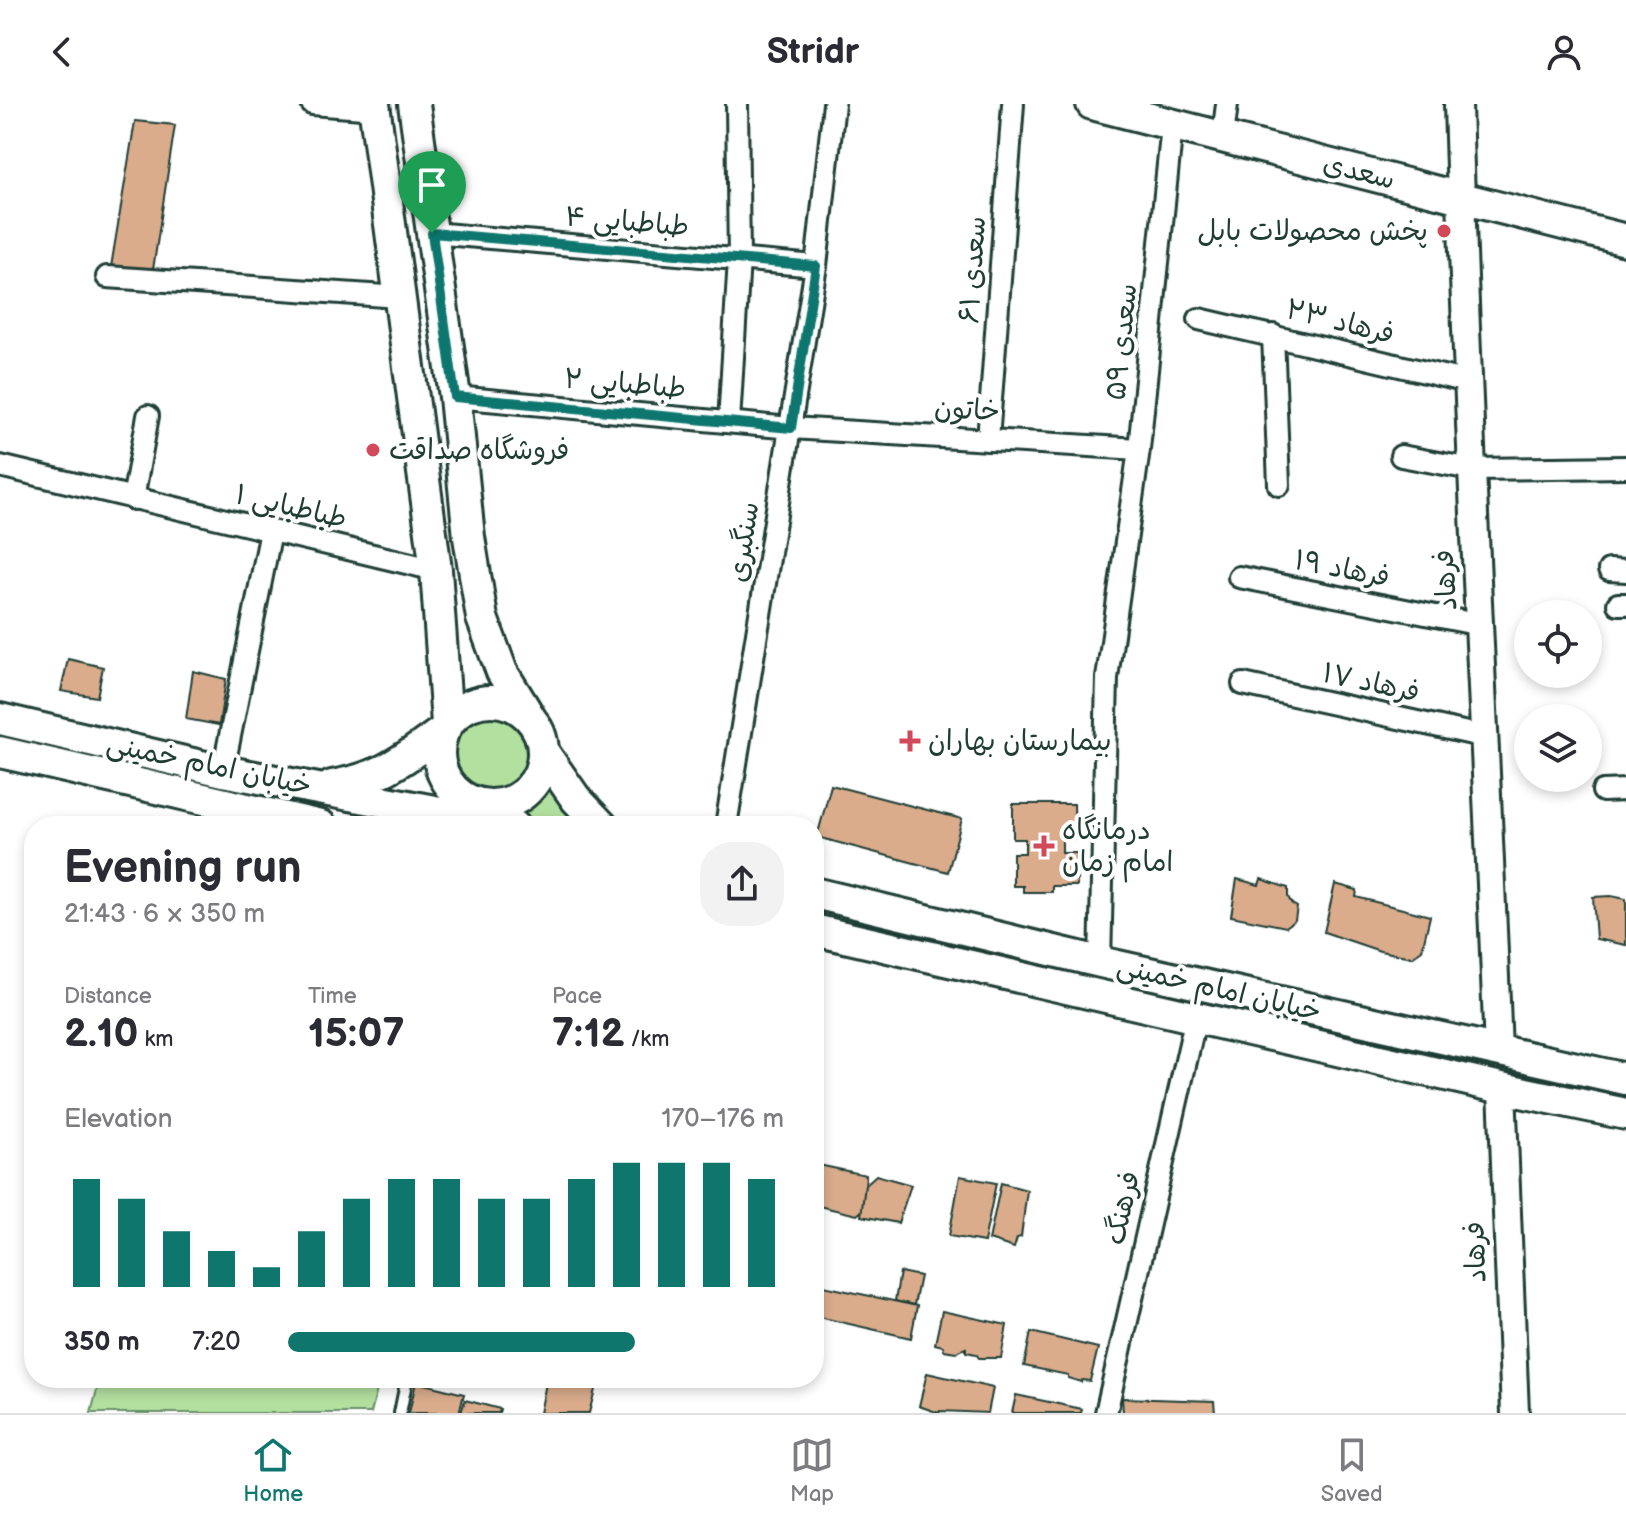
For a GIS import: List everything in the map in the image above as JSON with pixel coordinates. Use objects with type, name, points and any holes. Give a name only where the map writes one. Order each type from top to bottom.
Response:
[{"type":"main road","points":[[414,104],[482,618],[502,672],[537,727],[544,753],[576,799],[592,816]]},
{"type":"main road","name":"سعدی","points":[[1092,104],[1626,240]]},
{"type":"main road","points":[[374,106],[436,570],[445,727],[438,748],[443,773],[481,816]]},
{"type":"main road","points":[[320,788],[362,781],[386,771],[445,727],[460,710],[477,702],[496,701],[514,705],[529,716]]},
{"type":"main road","name":"خیابان امام خمینی","points":[[0,719],[223,771],[476,816]]},
{"type":"main road","name":"خیابان امام خمینی","points":[[0,752],[278,816]]},
{"type":"main road","points":[[484,816],[523,794],[534,783],[544,753]]},
{"type":"main road","name":"خیابان امام خمینی","points":[[824,895],[1100,962],[1626,1079]]},
{"type":"main road","name":"خیابان امام خمینی","points":[[824,932],[1626,1114]]},
{"type":"street","points":[[312,104],[374,106]]},
{"type":"street","points":[[729,422],[739,259],[737,104]]},
{"type":"street","name":"سنگبری","points":[[728,816],[816,266],[834,104]]},
{"type":"street","name":"سعدی ۶۱","points":[[988,440],[1013,104]]},
{"type":"street","points":[[1223,137],[1227,104]]},
{"type":"street","name":"فرهاد","points":[[1458,104],[1498,1052]]},
{"type":"street","name":"سعدی ۵۹","points":[[1100,962],[1107,678],[1139,449],[1172,125]]},
{"type":"street","name":"طباطبایی ۴","points":[[432,233],[816,266]]},
{"type":"street","points":[[107,277],[400,297]]},
{"type":"street","name":"فرهاد ۲۳","points":[[1199,319],[1468,382]]},
{"type":"street","points":[[1273,335],[1279,485]]},
{"type":"street","name":"طباطبایی ۲","points":[[455,397],[791,428]]},
{"type":"street","points":[[133,499],[148,416]]},
{"type":"street","name":"خاتون","points":[[791,428],[1139,449]]},
{"type":"street","points":[[1401,456],[1471,469],[1626,467]]},
{"type":"street","name":"طباطبایی ۱","points":[[0,466],[436,570]]},
{"type":"street","points":[[223,771],[271,531]]},
{"type":"street","name":"فرهاد ۱۹","points":[[1239,577],[1481,625]]},
{"type":"street","name":"فرهاد ۱۷","points":[[1243,684],[1486,737]]},
{"type":"street","points":[[1603,791],[1626,790]]},
{"type":"street","name":"فرهنگ","points":[[1106,1413],[1196,1017]]},
{"type":"street","name":"فرهاد","points":[[1502,1088],[1515,1413]]},
{"type":"lane","points":[[400,1413],[405,1388]]},
{"type":"green space","points":[[499,716],[512,722],[523,733],[529,754],[527,769],[512,786],[499,792],[483,792],[470,786],[455,769],[453,746],[459,733],[476,718]]},
{"type":"green space","points":[[553,778],[581,816],[527,816],[521,813],[539,802]]},
{"type":"green space","points":[[97,1388],[377,1388],[371,1413],[91,1413]]},
{"type":"building","points":[[135,121],[175,125],[153,270],[111,267]]},
{"type":"building","points":[[68,659],[103,667],[97,697],[61,691]]},
{"type":"building","points":[[193,671],[226,679],[219,725],[186,719]]},
{"type":"building","name":"بیمارستان بهاران","points":[[831,785],[962,819],[948,872],[824,839],[823,816]]},
{"type":"building","name":"درمانگاه امام زمان","points":[[1013,804],[1074,804],[1075,839],[1062,839],[1062,853],[1077,853],[1077,886],[1052,886],[1052,892],[1023,892],[1023,886],[1013,886],[1013,853],[1025,853],[1025,839],[1013,839]]},
{"type":"building","points":[[1237,879],[1259,885],[1261,879],[1288,888],[1288,897],[1297,907],[1295,920],[1286,927],[1231,916]]},
{"type":"building","points":[[1335,884],[1357,890],[1356,897],[1430,916],[1422,950],[1412,957],[1380,951],[1324,932]]},
{"type":"building","points":[[1593,897],[1626,899],[1626,945],[1596,939]]},
{"type":"building","points":[[824,1166],[866,1175],[863,1210],[857,1215],[824,1207]]},
{"type":"building","points":[[876,1175],[911,1185],[898,1223],[861,1216],[865,1185]]},
{"type":"building","points":[[960,1176],[996,1183],[984,1242],[949,1236]]},
{"type":"building","points":[[1001,1183],[1027,1190],[1021,1237],[1017,1238],[1014,1248],[989,1240]]},
{"type":"building","points":[[900,1272],[920,1276],[914,1305],[895,1301]]},
{"type":"building","points":[[824,1286],[917,1306],[911,1338],[824,1318]]},
{"type":"building","points":[[942,1311],[1007,1325],[1001,1358],[979,1358],[966,1352],[966,1348],[956,1352],[944,1350],[943,1346],[935,1344]]},
{"type":"building","points":[[1031,1332],[1098,1348],[1090,1381],[1081,1382],[1068,1378],[1068,1375],[1024,1366]]},
{"type":"building","points":[[927,1373],[993,1388],[988,1413],[939,1413],[919,1406]]},
{"type":"building","points":[[415,1388],[440,1388],[464,1394],[459,1413],[409,1413]]},
{"type":"building","points":[[545,1388],[595,1388],[589,1413],[540,1413]]},
{"type":"building","points":[[1016,1395],[1082,1409],[1081,1413],[1012,1413]]},
{"type":"building","points":[[1122,1398],[1214,1401],[1215,1413],[1123,1413]]},
{"type":"building","points":[[465,1400],[500,1409],[499,1413],[461,1413]]},
{"type":"place","name":"پخش محصولات بابل","points":[[1444,231]]},
{"type":"place","name":"فروشگاه صداقت","points":[[373,450]]},
{"type":"place","name":"بیمارستان بهاران","points":[[910,741]]},
{"type":"place","name":"درمانگاه امام زمان","points":[[1044,846]]},
{"type":"route","points":[[432,233],[816,266],[791,428],[455,397],[432,233]]}]
